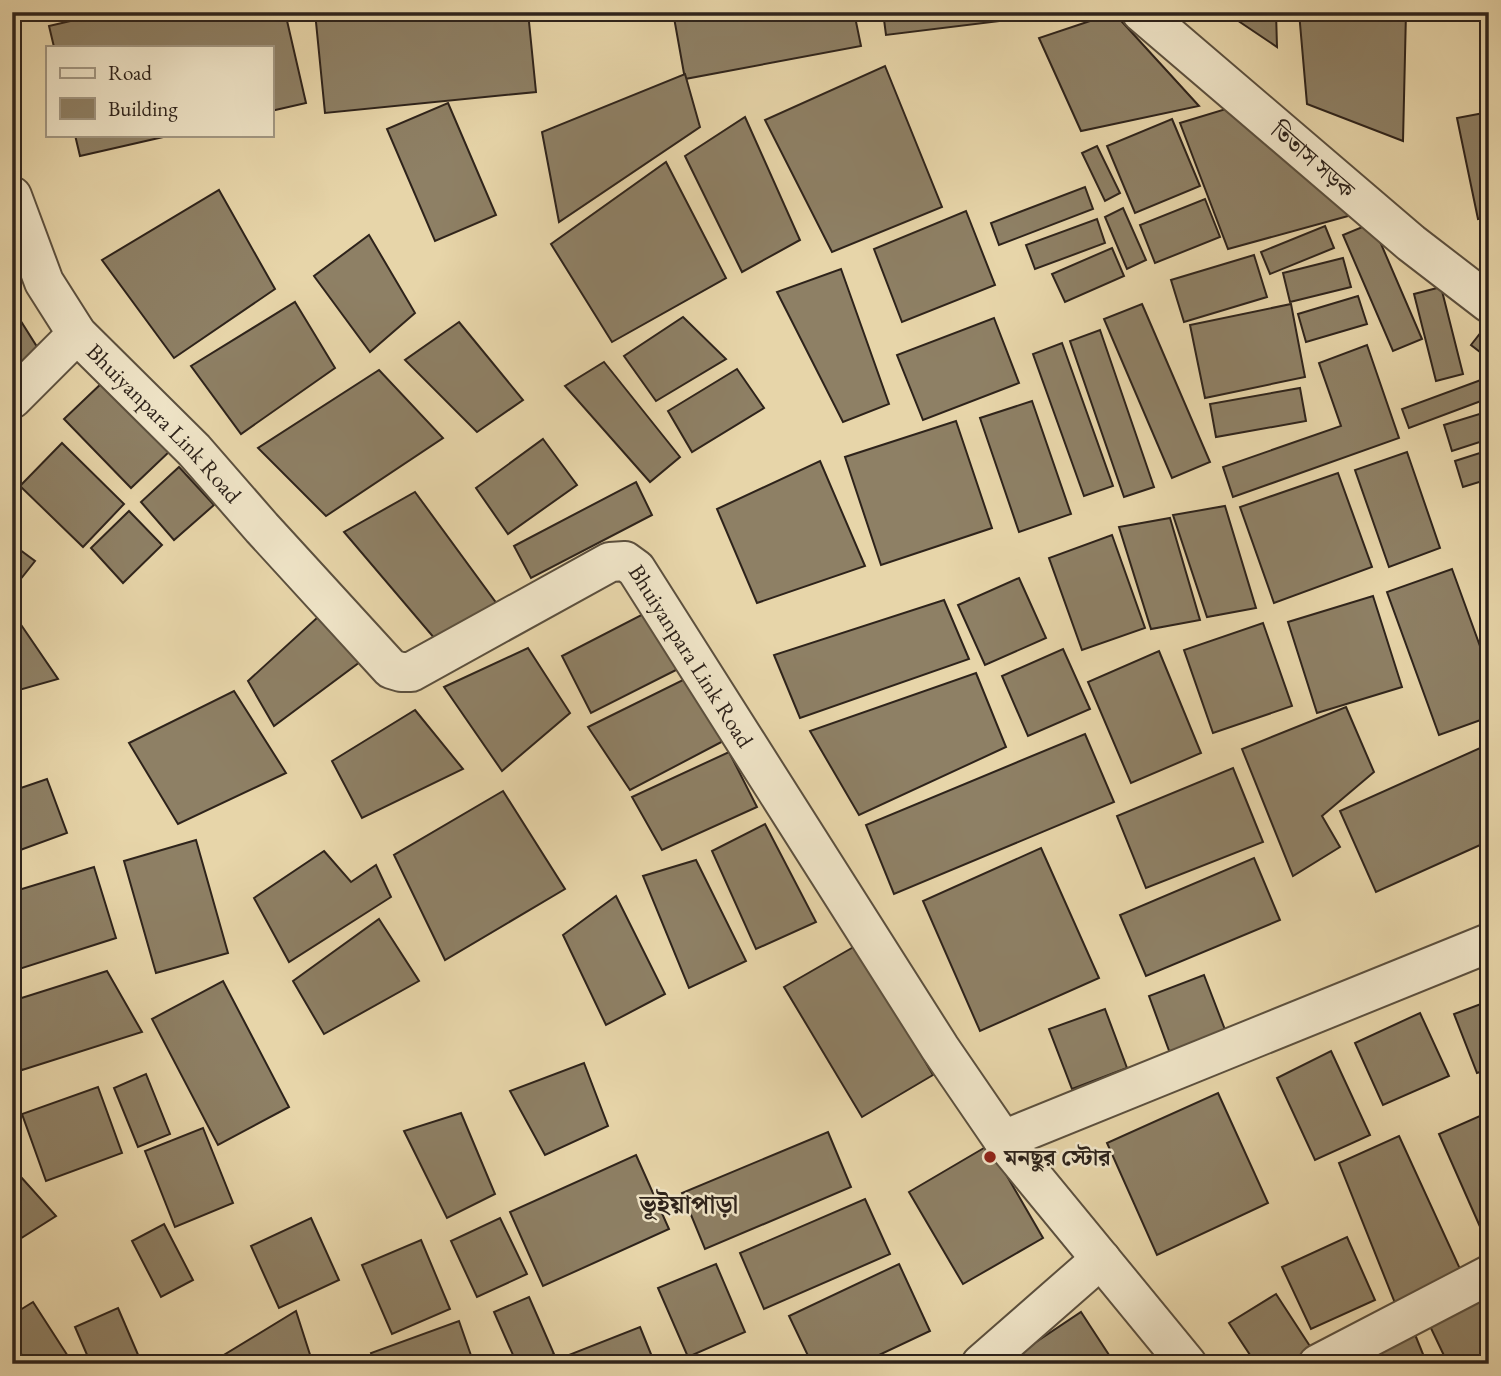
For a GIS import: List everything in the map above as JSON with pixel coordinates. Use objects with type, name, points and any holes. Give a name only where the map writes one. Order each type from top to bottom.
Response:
[{"type":"street","name":"তিতাস সড়ক","points":[[1141,12],[1411,243],[1489,303]]},
{"type":"street","name":"Bhuiyanpara Link Road","points":[[12,196],[44,282],[77,334],[194,450],[391,669],[401,673],[411,672],[610,562],[625,561],[636,569],[940,1048],[1003,1140],[1187,1364]]},
{"type":"street","points":[[12,399],[77,334]]},
{"type":"street","points":[[1003,1140],[1489,943]]},
{"type":"street","points":[[981,1364],[1101,1259]]},
{"type":"street","points":[[1318,1364],[1489,1275]]},
{"type":"building","points":[[109,12],[285,12],[306,103],[273,111],[273,46],[54,46],[49,26]]},
{"type":"building","points":[[315,12],[528,12],[536,92],[325,113]]},
{"type":"building","points":[[673,12],[854,12],[861,46],[685,79]]},
{"type":"building","points":[[883,12],[1063,12],[1064,13],[886,35]]},
{"type":"building","points":[[1225,12],[1276,12],[1277,47]]},
{"type":"building","points":[[1299,12],[1406,12],[1403,141],[1307,104]]},
{"type":"building","points":[[1114,13],[1199,106],[1081,131],[1039,38]]},
{"type":"building","points":[[885,66],[942,207],[832,252],[765,120]]},
{"type":"building","points":[[685,74],[700,127],[559,222],[542,132]]},
{"type":"building","points":[[448,103],[496,215],[435,241],[387,129]]},
{"type":"building","points":[[1229,108],[1359,213],[1228,249],[1180,123]]},
{"type":"building","points":[[1489,112],[1489,217],[1478,219],[1457,118]]},
{"type":"building","points":[[745,117],[800,240],[742,272],[685,156]]},
{"type":"building","points":[[1172,119],[1200,186],[1135,213],[1107,146]]},
{"type":"building","points":[[75,136],[168,136],[80,156]]},
{"type":"building","points":[[1097,146],[1120,193],[1105,201],[1082,153]]},
{"type":"building","points":[[666,162],[726,278],[612,342],[551,244]]},
{"type":"building","points":[[1085,187],[1093,209],[999,245],[991,223]]},
{"type":"building","points":[[219,190],[275,289],[174,358],[102,260]]},
{"type":"building","points":[[1205,199],[1220,237],[1155,263],[1140,225]]},
{"type":"building","points":[[1123,208],[1146,260],[1127,269],[1105,217]]},
{"type":"building","points":[[966,211],[995,285],[902,322],[874,249]]},
{"type":"building","points":[[1097,219],[1105,243],[1035,269],[1026,245]]},
{"type":"building","points":[[1372,223],[1422,339],[1393,351],[1343,235]]},
{"type":"building","points":[[1325,226],[1334,248],[1270,274],[1261,252]]},
{"type":"building","points":[[12,234],[32,275],[12,284]]},
{"type":"building","points":[[369,235],[415,313],[370,352],[314,276]]},
{"type":"building","points":[[1112,248],[1124,276],[1065,302],[1052,274]]},
{"type":"building","points":[[1254,255],[1267,297],[1184,322],[1171,280]]},
{"type":"building","points":[[1343,258],[1351,287],[1290,302],[1283,273]]},
{"type":"building","points":[[841,269],[889,404],[843,422],[777,292]]},
{"type":"building","points":[[1441,287],[1463,374],[1436,381],[1414,294]]},
{"type":"building","points":[[1358,296],[1367,324],[1306,342],[1298,314]]},
{"type":"building","points":[[295,302],[335,368],[241,434],[191,366]]},
{"type":"building","points":[[1142,304],[1210,462],[1172,478],[1104,319]]},
{"type":"building","points":[[1291,304],[1305,377],[1205,398],[1190,325]]},
{"type":"building","points":[[12,307],[39,350],[12,379]]},
{"type":"building","points":[[683,317],[726,359],[656,401],[624,356]]},
{"type":"building","points":[[994,318],[1019,383],[923,420],[897,355]]},
{"type":"building","points":[[459,322],[523,400],[477,432],[405,360]]},
{"type":"building","points":[[1489,322],[1489,359],[1471,345]]},
{"type":"building","points":[[1100,330],[1154,487],[1124,497],[1070,341]]},
{"type":"building","points":[[1062,343],[1113,486],[1084,496],[1033,354]]},
{"type":"building","points":[[1367,345],[1399,438],[1233,497],[1223,467],[1341,426],[1319,363]]},
{"type":"building","points":[[604,362],[680,457],[650,482],[565,386]]},
{"type":"building","points":[[737,369],[764,408],[692,452],[668,411]]},
{"type":"building","points":[[379,370],[443,438],[326,516],[258,448]]},
{"type":"building","points":[[1489,377],[1489,398],[1409,428],[1402,409]]},
{"type":"building","points":[[104,381],[171,450],[131,488],[64,419]]},
{"type":"building","points":[[1300,388],[1306,421],[1216,437],[1210,404]]},
{"type":"building","points":[[1032,401],[1071,514],[1019,532],[980,418]]},
{"type":"building","points":[[1489,411],[1489,439],[1452,451],[1444,425]]},
{"type":"building","points":[[956,421],[992,528],[881,565],[845,457]]},
{"type":"building","points":[[543,439],[577,485],[508,534],[476,488]]},
{"type":"building","points":[[62,443],[124,504],[83,547],[20,486]]},
{"type":"building","points":[[1489,450],[1489,479],[1463,487],[1455,461]]},
{"type":"building","points":[[1407,452],[1440,548],[1389,567],[1355,470]]},
{"type":"building","points":[[820,461],[865,566],[757,603],[717,509]]},
{"type":"building","points":[[179,467],[214,505],[174,540],[141,502]]},
{"type":"building","points":[[1338,473],[1372,567],[1274,603],[1240,507]]},
{"type":"building","points":[[636,482],[652,515],[531,578],[514,546]]},
{"type":"building","points":[[415,492],[497,604],[435,639],[344,532]]},
{"type":"building","points":[[1225,506],[1256,608],[1207,617],[1173,515]]},
{"type":"building","points":[[129,511],[162,545],[123,583],[91,548]]},
{"type":"building","points":[[1170,518],[1200,620],[1151,629],[1119,527]]},
{"type":"building","points":[[1112,535],[1145,628],[1082,650],[1049,558]]},
{"type":"building","points":[[12,544],[35,561],[12,590]]},
{"type":"building","points":[[1452,569],[1489,671],[1489,717],[1439,735],[1387,592]]},
{"type":"building","points":[[1019,578],[1046,638],[985,665],[958,605]]},
{"type":"building","points":[[1373,596],[1402,687],[1317,713],[1288,622]]},
{"type":"building","points":[[944,600],[969,659],[800,718],[774,655]]},
{"type":"building","points":[[330,606],[364,659],[274,726],[248,681]]},
{"type":"building","points":[[651,610],[680,668],[591,713],[562,656]]},
{"type":"building","points":[[15,616],[58,679],[12,692],[12,617]]},
{"type":"building","points":[[1263,623],[1292,706],[1213,733],[1184,650]]},
{"type":"building","points":[[528,648],[570,713],[502,771],[444,687]]},
{"type":"building","points":[[1063,649],[1090,709],[1028,736],[1002,676]]},
{"type":"building","points":[[1159,651],[1201,753],[1131,783],[1088,682]]},
{"type":"building","points":[[976,673],[1006,747],[859,815],[810,731]]},
{"type":"building","points":[[693,675],[729,738],[630,790],[588,727]]},
{"type":"building","points":[[234,691],[286,773],[178,824],[129,743]]},
{"type":"building","points":[[1346,707],[1374,772],[1322,816],[1340,847],[1293,876],[1242,749]]},
{"type":"building","points":[[415,710],[463,769],[362,818],[332,761]]},
{"type":"building","points":[[1085,734],[1114,802],[894,894],[866,825]]},
{"type":"building","points":[[1489,744],[1489,841],[1376,892],[1340,811]]},
{"type":"building","points":[[729,752],[757,807],[662,850],[632,797]]},
{"type":"building","points":[[1233,768],[1263,842],[1146,888],[1117,816]]},
{"type":"building","points":[[47,779],[67,833],[12,853],[12,791]]},
{"type":"building","points":[[503,791],[565,889],[445,960],[394,855]]},
{"type":"building","points":[[765,824],[816,922],[756,949],[712,851]]},
{"type":"building","points":[[196,840],[228,953],[156,973],[124,861]]},
{"type":"building","points":[[1041,848],[1099,978],[980,1031],[923,901]]},
{"type":"building","points":[[324,851],[351,882],[376,865],[391,897],[289,962],[254,898]]},
{"type":"building","points":[[1254,858],[1280,920],[1146,976],[1120,915]]},
{"type":"building","points":[[696,860],[746,961],[689,988],[643,876]]},
{"type":"building","points":[[94,867],[116,938],[13,971],[12,892]]},
{"type":"building","points":[[616,896],[665,994],[606,1025],[563,935]]},
{"type":"building","points":[[379,919],[419,981],[324,1034],[293,981]]},
{"type":"building","points":[[857,945],[933,1075],[862,1117],[784,987]]},
{"type":"building","points":[[107,971],[142,1032],[22,1070],[12,1054],[12,1001]]},
{"type":"building","points":[[1204,975],[1227,1035],[1171,1056],[1149,996]]},
{"type":"building","points":[[223,981],[289,1107],[218,1145],[152,1019]]},
{"type":"building","points":[[1489,1001],[1489,1069],[1477,1073],[1454,1014]]},
{"type":"building","points":[[1105,1009],[1127,1068],[1072,1089],[1049,1029]]},
{"type":"building","points":[[1420,1013],[1449,1076],[1383,1105],[1355,1043]]},
{"type":"building","points":[[1331,1051],[1370,1135],[1315,1160],[1277,1078]]},
{"type":"building","points":[[584,1063],[608,1126],[545,1155],[510,1091]]},
{"type":"building","points":[[146,1074],[170,1134],[138,1147],[114,1088]]},
{"type":"building","points":[[98,1087],[122,1153],[46,1181],[22,1114]]},
{"type":"building","points":[[1218,1093],[1268,1203],[1157,1255],[1107,1143]]},
{"type":"building","points":[[1489,1112],[1489,1247],[1439,1134]]},
{"type":"building","points":[[461,1113],[495,1194],[447,1218],[404,1131]]},
{"type":"building","points":[[203,1128],[233,1203],[175,1227],[145,1151]]},
{"type":"building","points":[[828,1132],[851,1187],[705,1249],[682,1193]]},
{"type":"building","points":[[1399,1136],[1466,1282],[1397,1308],[1339,1163]]},
{"type":"building","points":[[989,1145],[1043,1238],[963,1284],[909,1192]]},
{"type":"building","points":[[636,1155],[669,1229],[543,1286],[510,1212]]},
{"type":"building","points":[[12,1167],[56,1216],[12,1244]]},
{"type":"building","points":[[865,1199],[890,1254],[764,1309],[740,1253]]},
{"type":"building","points":[[311,1218],[339,1280],[279,1308],[251,1246]]},
{"type":"building","points":[[500,1218],[527,1274],[477,1297],[451,1241]]},
{"type":"building","points":[[164,1224],[193,1280],[161,1297],[132,1241]]},
{"type":"building","points":[[1347,1237],[1375,1300],[1311,1329],[1282,1267]]},
{"type":"building","points":[[421,1240],[450,1309],[392,1334],[362,1265]]},
{"type":"building","points":[[716,1264],[745,1332],[688,1357],[658,1288]]},
{"type":"building","points":[[899,1264],[930,1331],[860,1364],[812,1364],[789,1316]]},
{"type":"building","points":[[1489,1292],[1489,1364],[1448,1364],[1428,1322]]},
{"type":"building","points":[[1276,1294],[1317,1357],[1307,1364],[1256,1364],[1229,1323]]},
{"type":"building","points":[[529,1297],[554,1354],[531,1364],[517,1364],[494,1312]]},
{"type":"building","points":[[33,1302],[73,1364],[28,1364],[12,1340],[12,1315]]},
{"type":"building","points":[[118,1308],[142,1364],[91,1364],[75,1327]]},
{"type":"building","points":[[296,1311],[313,1364],[209,1364]]},
{"type":"building","points":[[1081,1312],[1111,1358],[1102,1364],[1003,1364]]},
{"type":"building","points":[[459,1321],[474,1364],[375,1364],[371,1353]]},
{"type":"building","points":[[640,1327],[655,1364],[557,1364],[556,1360]]},
{"type":"building","points":[[1414,1332],[1427,1364],[1343,1364]]},
{"type":"place","name":"মনছুর স্টোর","points":[[990,1157]]},
{"type":"district","name":"ভূইয়াপাড়া","points":[[689,1204]]}]
